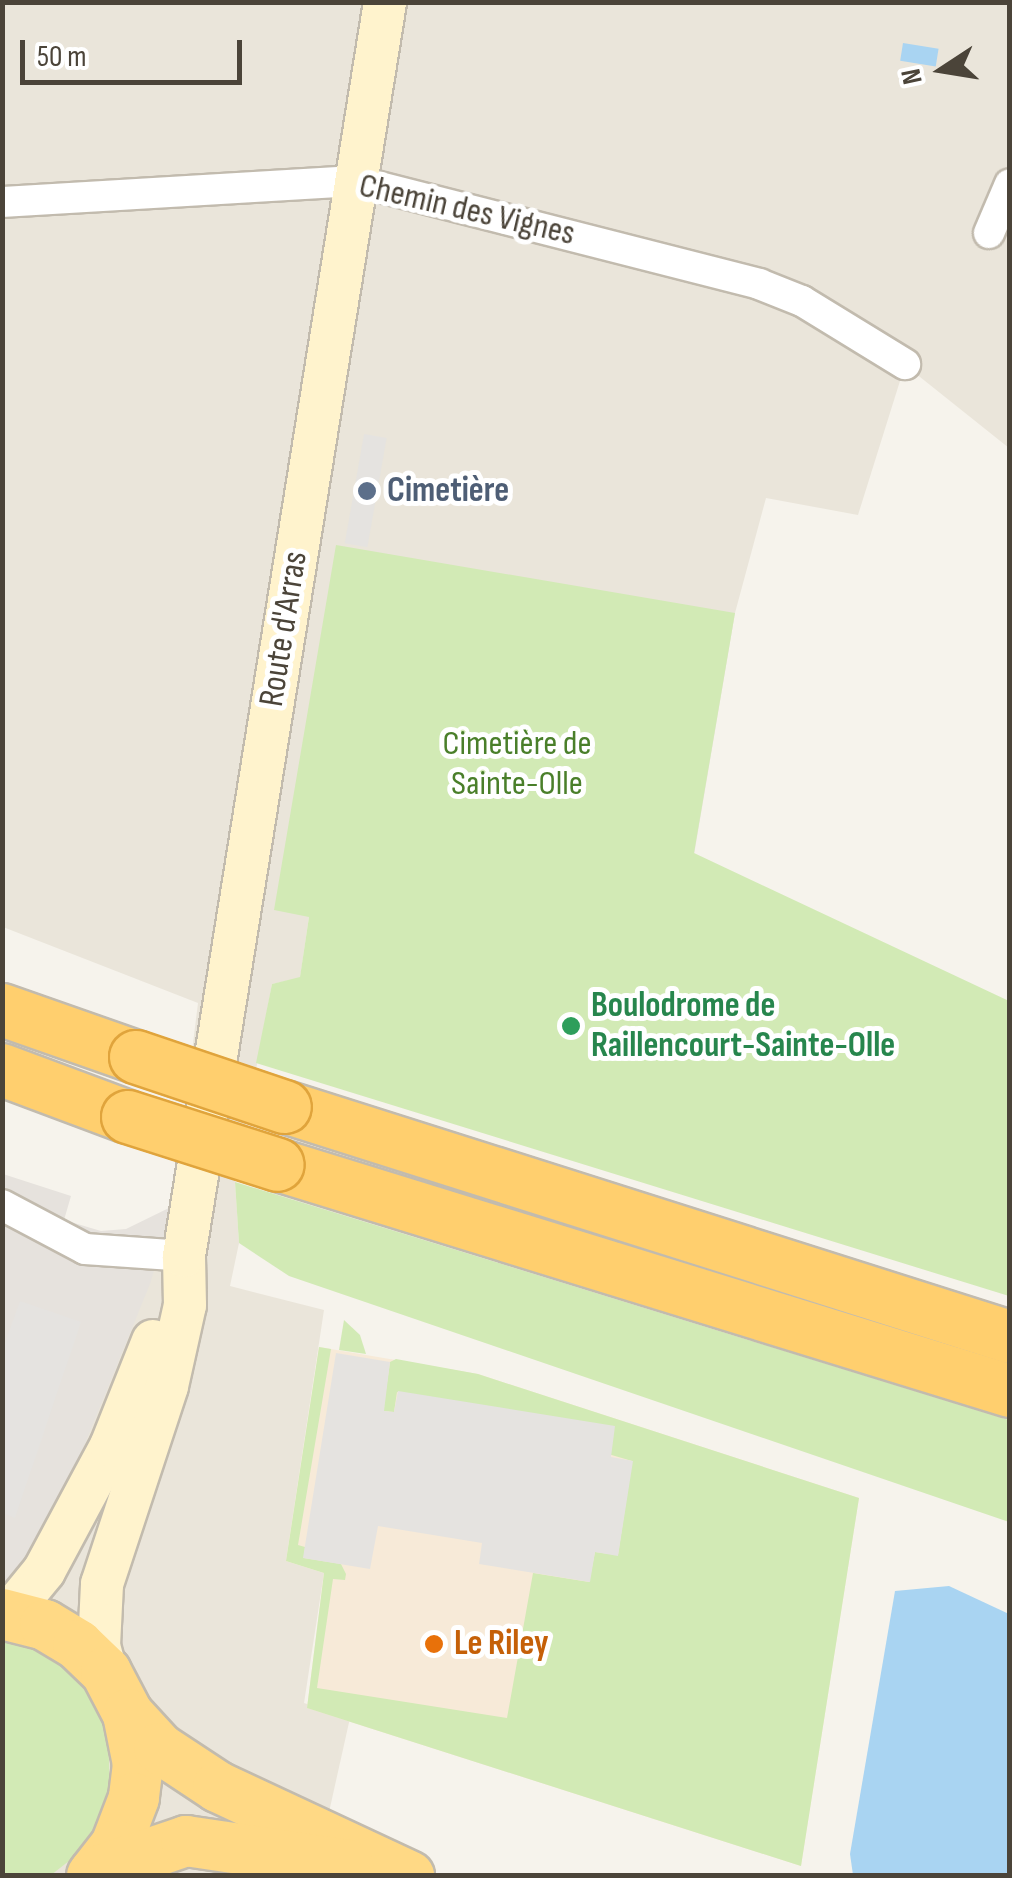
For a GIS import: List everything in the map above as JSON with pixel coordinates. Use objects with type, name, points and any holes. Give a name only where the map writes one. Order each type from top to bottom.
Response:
[{"type":"highway","points":[[2,1010],[285,1107],[1010,1337]]},
{"type":"highway","points":[[2,1070],[128,1118],[1010,1391]]},
{"type":"highway","points":[[5,1614],[62,1634],[117,1693],[159,1748],[218,1787],[403,1874]]},
{"type":"highway","points":[[94,1874],[124,1830],[134,1798],[138,1764],[117,1693]]},
{"type":"highway","points":[[94,1874],[186,1841],[403,1874]]},
{"type":"main road","name":"Route d'Arras","points":[[184,1256],[385,2]]},
{"type":"main road","points":[[5,1614],[44,1571],[112,1446],[184,1256]]},
{"type":"main road","points":[[117,1693],[98,1646],[102,1584],[167,1386],[186,1304],[184,1256]]},
{"type":"street","name":"Chemin des Vignes","points":[[2,202],[356,181],[759,284],[802,301],[905,364]]},
{"type":"street","points":[[989,233],[1010,184]]},
{"type":"street","points":[[2,1205],[85,1248],[184,1256]]},
{"type":"shaded area","points":[[3,3],[1009,3],[1009,448],[905,365],[858,515],[766,498],[735,613],[673,979],[309,917],[300,978],[272,984],[235,1182],[239,1243],[230,1286],[324,1310],[286,1561],[324,1573],[304,1703],[350,1718],[315,1875],[3,1876],[3,1584],[20,1567],[173,1205],[198,1003],[3,927]]},
{"type":"shaded area","name":"Cimetière","points":[[364,434],[387,438],[367,547],[345,543]]},
{"type":"shaded area","points":[[3,1174],[71,1196],[64,1220],[101,1231],[126,1229],[173,1206],[150,1284],[71,1478],[20,1567],[3,1584]]},
{"type":"shaded area","points":[[20,1301],[81,1322],[15,1518],[3,1513],[2,1351]]},
{"type":"shaded area","points":[[319,1347],[478,1374],[859,1498],[801,1866],[307,1708],[324,1573],[286,1561]]},
{"type":"shaded area","points":[[336,1353],[390,1362],[384,1411],[394,1412],[398,1391],[615,1426],[611,1457],[633,1461],[618,1556],[595,1552],[590,1582],[479,1564],[482,1543],[378,1526],[370,1569],[303,1558]]},
{"type":"green space","name":"Cimetière de Sainte-Olle","points":[[336,545],[735,613],[694,853],[1009,1001],[1009,1296],[256,1063],[272,984],[300,977],[309,917],[274,910]]},
{"type":"green space","points":[[235,1182],[1009,1420],[1009,1522],[289,1276],[239,1243]]},
{"type":"green space","points":[[344,1320],[360,1335],[366,1354],[339,1350]]},
{"type":"green space","points":[[319,1347],[331,1349],[298,1545],[305,1547],[304,1558],[341,1564],[346,1574],[345,1580],[333,1579],[317,1688],[507,1718],[533,1573],[589,1582],[595,1552],[618,1555],[632,1461],[397,1392],[394,1412],[383,1411],[390,1362],[396,1359],[478,1374],[859,1498],[801,1866],[307,1708],[324,1573],[286,1561]]},
{"type":"green space","points":[[2,1639],[37,1649],[69,1669],[94,1699],[108,1734],[110,1790],[99,1824],[78,1854],[51,1875],[3,1875]]},
{"type":"water","points":[[903,43],[939,49],[936,66],[900,61]]},
{"type":"water","points":[[949,1586],[1009,1614],[1009,1875],[853,1875],[850,1854],[895,1591]]},
{"type":"place","name":"Cimetière","points":[[367,491]]},
{"type":"place","name":"Boulodrome de Raillencourt-Sainte-Olle","points":[[571,1026]]},
{"type":"place","name":"Le Riley","points":[[434,1644]]}]
